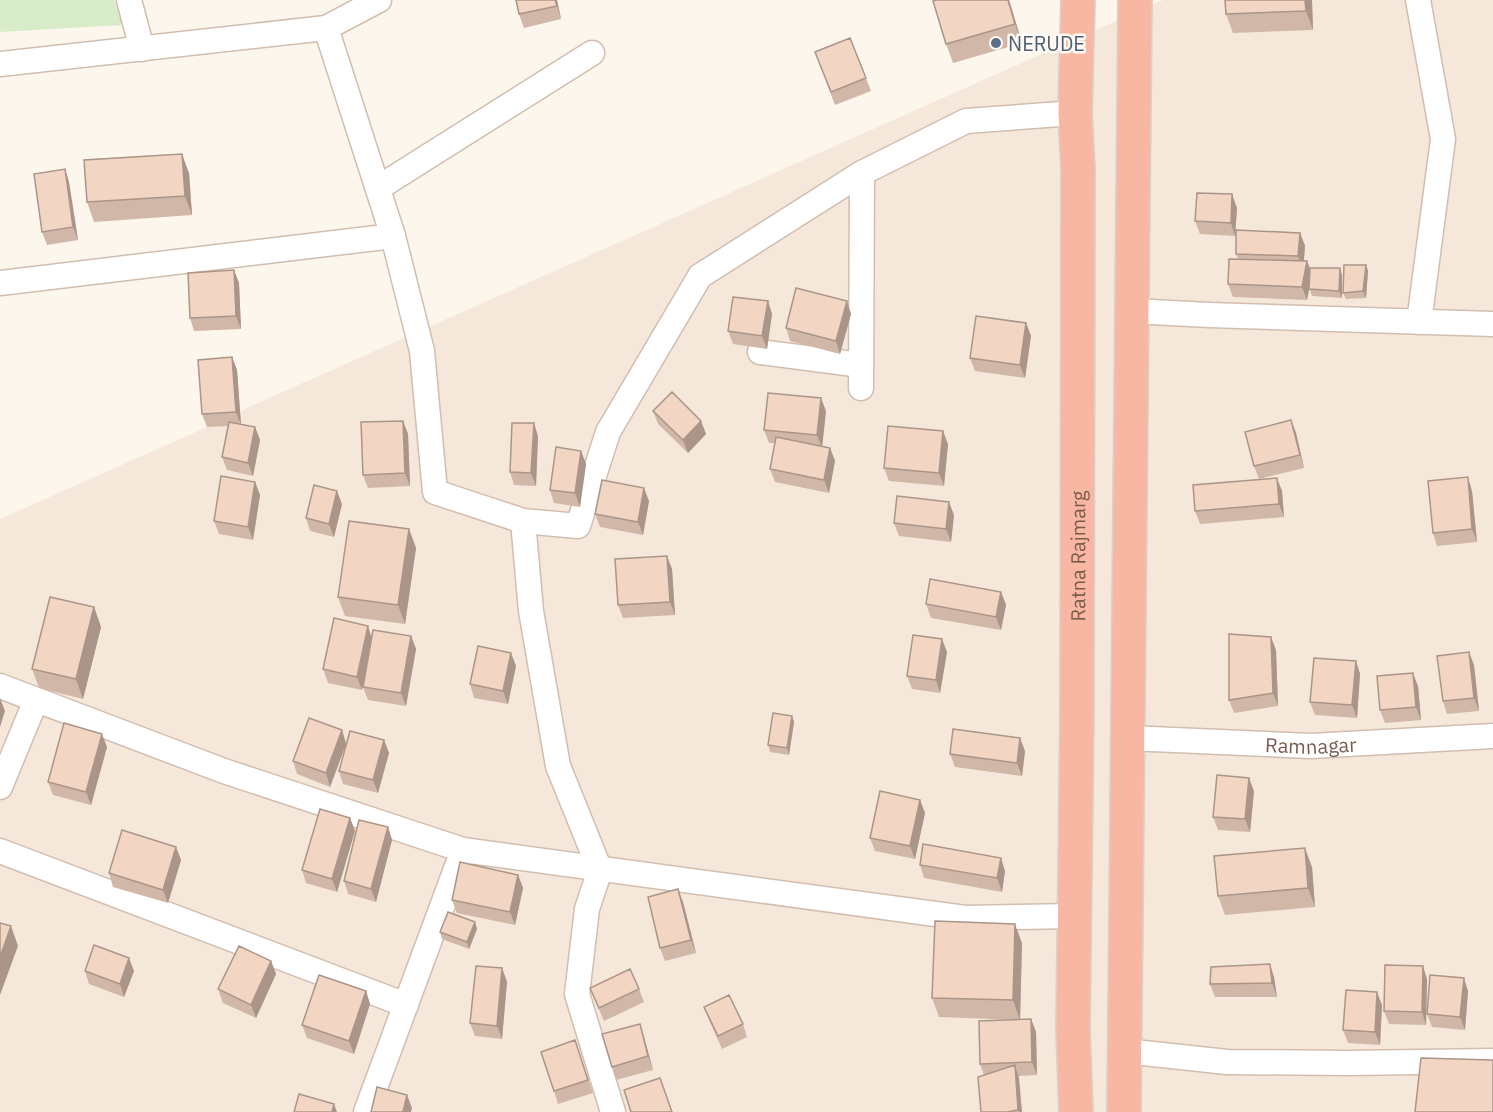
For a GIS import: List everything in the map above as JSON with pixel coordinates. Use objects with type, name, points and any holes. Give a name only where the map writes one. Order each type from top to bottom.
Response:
[{"type":"highway","name":"Ratna Rajmarg","points":[[1076,1112],[1073,1029],[1078,214],[1075,113],[1078,0]]},
{"type":"highway","points":[[1124,1112],[1135,0]]},
{"type":"street","points":[[129,0],[142,49]]},
{"type":"street","points":[[0,64],[326,28],[379,0]]},
{"type":"street","points":[[1418,0],[1443,139],[1419,322]]},
{"type":"street","points":[[326,28],[393,236],[422,351],[435,492],[524,521],[578,526],[608,432],[700,276],[862,173],[966,121],[1075,113]]},
{"type":"street","points":[[378,188],[592,53]]},
{"type":"street","points":[[760,352],[861,376],[862,173]]},
{"type":"street","points":[[0,283],[393,236]]},
{"type":"street","points":[[1132,310],[1209,315],[1493,324]]},
{"type":"street","points":[[524,521],[531,611],[558,766],[600,870],[587,909],[577,994],[614,1112]]},
{"type":"street","points":[[0,687],[224,771],[463,850],[965,918],[1075,916]]},
{"type":"street","points":[[0,787],[36,700]]},
{"type":"street","name":"Ramnagar","points":[[1128,738],[1311,746],[1493,736]]},
{"type":"street","points":[[366,1112],[463,850]]},
{"type":"street","points":[[0,852],[406,1005]]},
{"type":"street","points":[[1125,1051],[1227,1062],[1493,1061]]},
{"type":"shaded area","points":[[1163,0],[1493,0],[1493,1112],[0,1112],[0,519],[207,427],[241,425],[240,411]]},
{"type":"green space","points":[[0,0],[114,0],[124,25],[0,32]]},
{"type":"building","points":[[516,0],[555,0],[557,6],[519,14]]},
{"type":"building","points":[[1008,0],[1015,24],[946,44],[933,1]]},
{"type":"building","points":[[1225,0],[1305,0],[1306,11],[1226,14]]},
{"type":"building","points":[[850,38],[866,78],[831,92],[815,52]]},
{"type":"building","points":[[182,154],[185,196],[87,202],[84,160]]},
{"type":"building","points":[[65,169],[73,227],[42,232],[34,174]]},
{"type":"building","points":[[1197,193],[1232,194],[1231,223],[1195,221]]},
{"type":"building","points":[[1236,230],[1300,233],[1298,256],[1236,254]]},
{"type":"building","points":[[1229,259],[1307,261],[1302,287],[1228,284]]},
{"type":"building","points":[[1344,265],[1366,265],[1363,291],[1343,293]]},
{"type":"building","points":[[1310,268],[1340,268],[1339,291],[1309,289]]},
{"type":"building","points":[[234,270],[236,316],[190,318],[188,273]]},
{"type":"building","points":[[796,288],[847,301],[836,341],[786,328]]},
{"type":"building","points":[[733,297],[768,301],[762,336],[728,331]]},
{"type":"building","points":[[976,316],[1026,323],[1020,365],[970,358]]},
{"type":"building","points":[[232,357],[236,412],[202,414],[198,360]]},
{"type":"building","points":[[672,392],[701,421],[683,440],[653,411]]},
{"type":"building","points":[[768,393],[821,398],[817,435],[764,430]]},
{"type":"building","points":[[1291,420],[1300,455],[1254,466],[1245,432]]},
{"type":"building","points":[[403,421],[405,473],[363,475],[361,422]]},
{"type":"building","points":[[229,422],[255,427],[248,463],[222,457]]},
{"type":"building","points":[[512,423],[534,423],[531,473],[510,472]]},
{"type":"building","points":[[888,426],[943,431],[939,473],[884,468]]},
{"type":"building","points":[[776,437],[830,448],[824,480],[770,469]]},
{"type":"building","points":[[556,447],[581,451],[575,493],[550,490]]},
{"type":"building","points":[[221,476],[255,482],[248,527],[214,521]]},
{"type":"building","points":[[1468,477],[1472,529],[1433,533],[1428,481]]},
{"type":"building","points":[[1277,478],[1279,504],[1195,511],[1193,485]]},
{"type":"building","points":[[602,480],[644,488],[638,522],[595,514]]},
{"type":"building","points":[[314,485],[337,491],[329,524],[306,518]]},
{"type":"building","points":[[897,496],[949,502],[946,529],[894,523]]},
{"type":"building","points":[[349,521],[409,529],[398,605],[338,597]]},
{"type":"building","points":[[667,556],[670,602],[618,605],[615,559]]},
{"type":"building","points":[[930,579],[1001,592],[996,617],[926,604]]},
{"type":"building","points":[[50,597],[94,607],[76,679],[32,669]]},
{"type":"building","points":[[334,618],[368,626],[357,677],[323,669]]},
{"type":"building","points":[[373,630],[411,636],[401,693],[363,687]]},
{"type":"building","points":[[1229,634],[1271,637],[1273,693],[1229,700]]},
{"type":"building","points":[[913,635],[942,639],[936,680],[907,676]]},
{"type":"building","points":[[478,646],[511,653],[503,691],[470,684]]},
{"type":"building","points":[[1469,652],[1474,698],[1443,701],[1437,656]]},
{"type":"building","points":[[1314,658],[1356,661],[1352,705],[1310,702]]},
{"type":"building","points":[[1413,673],[1416,707],[1380,710],[1377,676]]},
{"type":"building","points":[[773,713],[792,716],[787,748],[768,745]]},
{"type":"building","points":[[309,718],[342,730],[326,773],[293,761]]},
{"type":"building","points":[[64,723],[102,734],[86,792],[48,782]]},
{"type":"building","points":[[953,729],[1020,738],[1017,763],[950,754]]},
{"type":"building","points":[[350,731],[384,740],[373,780],[339,771]]},
{"type":"building","points":[[1217,775],[1249,778],[1245,819],[1213,817]]},
{"type":"building","points":[[880,791],[920,800],[910,846],[870,838]]},
{"type":"building","points":[[320,809],[350,818],[332,879],[302,870]]},
{"type":"building","points":[[359,820],[388,827],[371,889],[344,881]]},
{"type":"building","points":[[122,830],[176,847],[163,890],[109,873]]},
{"type":"building","points":[[923,844],[1001,858],[997,878],[920,865]]},
{"type":"building","points":[[1305,848],[1308,888],[1218,896],[1214,856]]},
{"type":"building","points":[[460,862],[518,875],[510,912],[452,900]]},
{"type":"building","points":[[678,889],[691,940],[660,948],[648,897]]},
{"type":"building","points":[[448,912],[475,922],[467,942],[440,932]]},
{"type":"building","points":[[935,921],[1015,924],[1013,1000],[932,998]]},
{"type":"building","points":[[0,923],[11,926],[0,957]]},
{"type":"building","points":[[94,945],[129,958],[120,984],[85,971]]},
{"type":"building","points":[[239,946],[271,961],[251,1005],[218,989]]},
{"type":"building","points":[[1270,964],[1272,983],[1210,984],[1211,967]]},
{"type":"building","points":[[1385,965],[1423,966],[1422,1012],[1384,1011]]},
{"type":"building","points":[[476,966],[502,968],[497,1026],[470,1023]]},
{"type":"building","points":[[630,969],[639,989],[599,1008],[590,988]]},
{"type":"building","points":[[319,975],[366,991],[349,1041],[302,1025]]},
{"type":"building","points":[[1430,975],[1464,978],[1460,1017],[1427,1014]]},
{"type":"building","points":[[1346,990],[1377,992],[1375,1032],[1343,1030]]},
{"type":"building","points":[[729,995],[743,1024],[718,1036],[704,1007]]},
{"type":"building","points":[[1031,1019],[1032,1062],[980,1064],[979,1021]]},
{"type":"building","points":[[640,1024],[648,1056],[612,1067],[602,1034]]},
{"type":"building","points":[[575,1040],[588,1080],[554,1091],[541,1052]]},
{"type":"building","points":[[1421,1058],[1493,1060],[1493,1112],[1415,1112]]},
{"type":"building","points":[[1015,1065],[1018,1110],[981,1112],[978,1077]]},
{"type":"building","points":[[660,1078],[672,1112],[631,1112],[624,1090]]},
{"type":"building","points":[[377,1087],[407,1095],[403,1112],[371,1112]]},
{"type":"building","points":[[299,1094],[334,1104],[332,1112],[294,1112]]},
{"type":"place","name":"NERUDE","points":[[996,43]]}]
